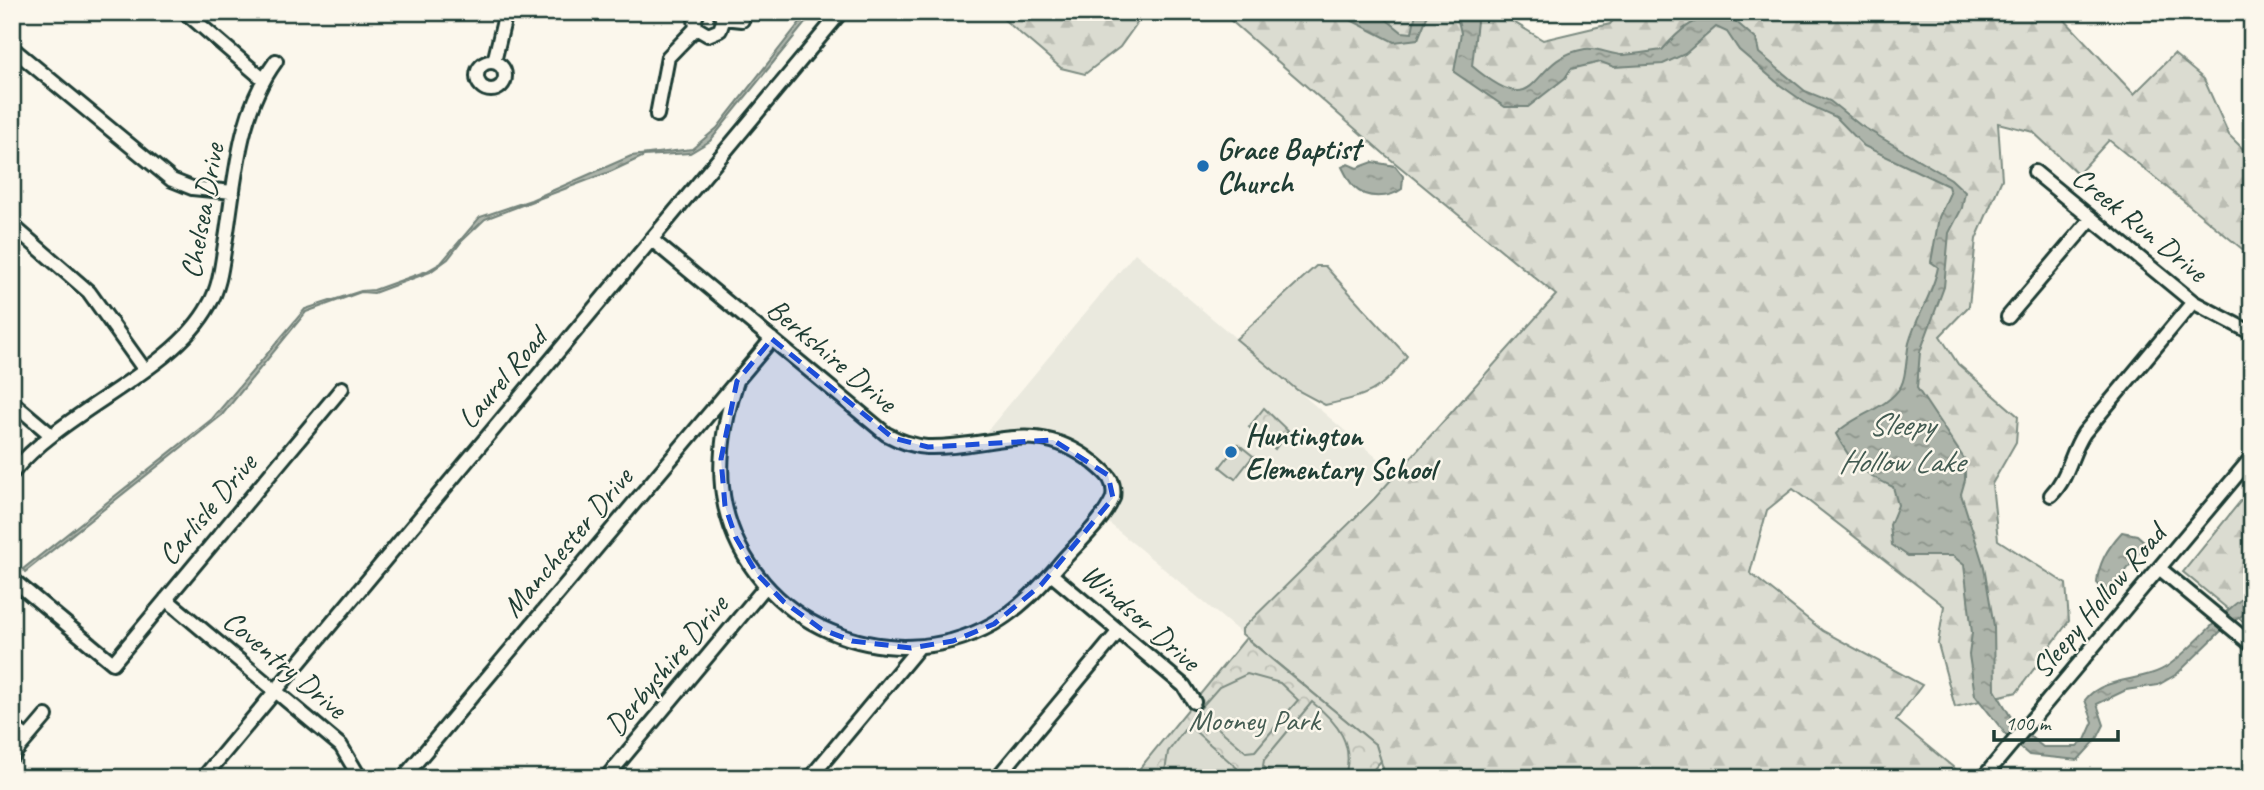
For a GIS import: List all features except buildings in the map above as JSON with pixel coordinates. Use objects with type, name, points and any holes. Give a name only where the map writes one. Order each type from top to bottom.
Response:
[{"type":"street","points":[[184,12],[263,79]]},
{"type":"street","points":[[494,62],[506,12]]},
{"type":"street","points":[[698,12],[695,19],[696,28],[703,34],[713,35],[720,30],[722,15],[742,20],[744,12]]},
{"type":"street","name":"Laurel Road","points":[[203,778],[841,12]]},
{"type":"street","points":[[657,115],[668,57],[696,28]]},
{"type":"street","points":[[12,48],[172,180],[191,188],[233,192]]},
{"type":"street","name":"Chelsea Drive","points":[[12,473],[51,434],[183,339],[210,304],[219,278],[247,114],[263,79],[276,61]]},
{"type":"street","name":"Creek Run Drive","points":[[2035,172],[2193,302],[2252,333]]},
{"type":"street","points":[[2008,317],[2091,219]]},
{"type":"street","points":[[12,225],[89,292],[144,369]]},
{"type":"street","name":"Berkshire Drive","points":[[652,240],[873,425],[893,438],[928,447],[1046,438],[1068,445],[1088,458],[1108,475],[1113,484],[1113,498],[1051,574]]},
{"type":"street","points":[[2051,495],[2065,478],[2074,449],[2084,433],[2193,302]]},
{"type":"street","name":"Manchester Drive","points":[[403,778],[772,339]]},
{"type":"street","points":[[737,381],[723,442],[723,496],[736,538],[766,586],[791,609],[830,633],[864,644],[919,647],[965,637],[994,624],[1023,603],[1051,574]]},
{"type":"street","name":"Carlisle Drive","points":[[12,579],[113,663],[342,388]]},
{"type":"street","points":[[12,402],[51,434]]},
{"type":"street","name":"Sleepy Hollow Road","points":[[1983,778],[2252,457]]},
{"type":"street","points":[[2159,568],[2252,645]]},
{"type":"street","name":"Windsor Drive","points":[[1051,574],[1184,686],[1194,702]]},
{"type":"street","name":"Derbyshire Drive","points":[[606,778],[766,586]]},
{"type":"street","name":"Coventry Drive","points":[[166,599],[341,746],[360,778]]},
{"type":"street","points":[[997,778],[1119,631]]},
{"type":"street","points":[[810,778],[919,647]]},
{"type":"street","points":[[12,756],[46,716]]},
{"type":"street","points":[[12,726],[27,738]]},
{"type":"highlighted area","points":[[772,339],[893,438],[928,447],[1053,440],[1108,475],[1113,498],[1041,585],[994,624],[953,641],[911,648],[852,641],[821,629],[784,602],[757,574],[736,538],[725,506],[721,459],[737,381]]},
{"type":"shaded area","name":"Huntington Elementary School","points":[[1135,253],[1396,474],[1242,629],[1242,634],[1104,519],[1119,500],[1119,482],[1112,470],[1079,442],[1050,432],[983,436]]},
{"type":"green space","points":[[995,12],[1145,12],[1120,47],[1085,74],[1061,68]]},
{"type":"green space","points":[[1221,12],[1497,12],[1543,40],[1610,24],[1620,12],[2066,12],[2062,17],[2134,94],[2174,54],[2204,79],[2229,135],[2252,158],[2252,257],[2109,140],[2078,174],[2033,132],[1998,123],[2002,179],[1976,239],[1969,306],[1940,336],[1958,364],[2018,416],[2016,442],[1992,484],[1998,540],[2066,584],[2069,621],[2017,692],[1955,707],[1938,644],[1944,606],[1793,489],[1767,510],[1750,573],[1823,631],[1922,685],[1896,720],[1959,772],[1953,778],[1393,778],[1385,775],[1376,745],[1242,634],[1242,629],[1374,499],[1556,295],[1383,153]]},
{"type":"green space","points":[[1316,266],[1325,266],[1407,356],[1389,378],[1372,391],[1325,405],[1297,390],[1236,339]]},
{"type":"green space","points":[[1264,408],[1288,431],[1275,449],[1249,427]]},
{"type":"green space","points":[[1238,444],[1253,456],[1235,479],[1220,467]]},
{"type":"green space","points":[[2252,487],[2252,629],[2183,572]]},
{"type":"green space","name":"Mooney Park","points":[[1246,638],[1376,745],[1381,761],[1366,778],[1132,778]]},
{"type":"green space","points":[[1247,674],[1280,683],[1298,700],[1255,751],[1246,752],[1198,711],[1219,687]]},
{"type":"green space","points":[[1312,702],[1342,735],[1348,755],[1344,778],[1277,778],[1263,766],[1264,760]]},
{"type":"green space","points":[[1188,725],[1237,768],[1234,778],[1164,778],[1168,752]]},
{"type":"water","points":[[808,12],[814,12],[710,141],[690,153],[644,156],[612,171],[485,219],[448,259],[430,272],[374,293],[361,292],[306,312],[222,415],[25,572],[23,569],[212,419],[305,309],[361,291],[374,290],[427,271],[441,263],[480,217],[531,200],[631,156],[692,149],[717,128]]},
{"type":"water","points":[[1335,12],[1382,16],[1402,32],[1412,33],[1416,12],[1429,12],[1418,39],[1394,42]]},
{"type":"water","name":"Sleepy Hollow Lake","points":[[1456,12],[1478,12],[1472,66],[1495,83],[1512,90],[1524,90],[1566,55],[1585,49],[1623,55],[1662,50],[1690,24],[1726,13],[1756,39],[1759,53],[1805,91],[1830,101],[1860,125],[1951,179],[1965,192],[1962,208],[1949,233],[1944,287],[1920,352],[1917,388],[1965,460],[1965,480],[1961,494],[1984,567],[1994,626],[1995,690],[2015,724],[2043,747],[2077,747],[2085,740],[2093,722],[2085,700],[2093,692],[2114,683],[2148,675],[2169,665],[2252,592],[2252,608],[2221,631],[2177,674],[2158,685],[2126,690],[2097,704],[2104,725],[2097,739],[2078,760],[2029,755],[2008,737],[1975,695],[1969,655],[1972,633],[1964,565],[1953,556],[1908,556],[1892,545],[1890,525],[1898,505],[1893,487],[1859,467],[1836,434],[1887,401],[1901,386],[1912,333],[1936,277],[1938,267],[1931,262],[1939,217],[1950,193],[1948,186],[1864,146],[1836,117],[1807,104],[1780,85],[1739,50],[1727,32],[1716,27],[1685,54],[1663,64],[1614,67],[1601,62],[1571,69],[1565,78],[1528,107],[1505,107],[1454,72],[1461,33]]},
{"type":"water","points":[[1373,162],[1395,166],[1403,176],[1402,189],[1385,196],[1365,194],[1352,185],[1342,167],[1348,164],[1357,168]]},
{"type":"water","points":[[2122,532],[2137,535],[2146,543],[2118,582],[2104,591],[2097,583],[2102,562]]},
{"type":"place","name":"Grace Baptist Church","points":[[1203,166]]},
{"type":"place","name":"Huntington Elementary School","points":[[1231,452]]}]
